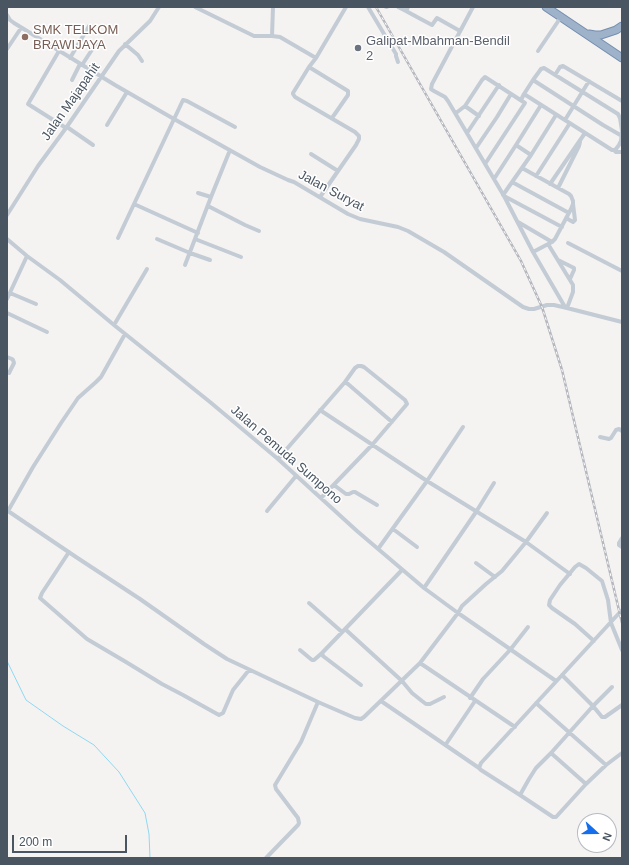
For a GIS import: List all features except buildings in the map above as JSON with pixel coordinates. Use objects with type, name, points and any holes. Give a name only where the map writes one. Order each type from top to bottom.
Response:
[{"type":"highway","points":[[546,7],[622,58]]},
{"type":"highway","points":[[587,34],[595,36],[608,33],[622,26]]},
{"type":"street","name":"Jalan Majapahit","points":[[7,215],[38,166],[67,127],[119,51],[150,21],[159,7]]},
{"type":"street","points":[[195,7],[254,36],[280,37],[316,58]]},
{"type":"street","points":[[270,36],[273,7]]},
{"type":"street","points":[[320,197],[356,145],[359,136],[356,132],[295,97],[293,92],[316,58],[346,7]]},
{"type":"street","points":[[368,7],[396,54],[398,62]]},
{"type":"street","points":[[398,7],[407,9],[432,25],[437,18],[460,31]]},
{"type":"street","points":[[473,7],[431,89],[447,99],[456,113],[503,195],[533,252],[566,307]]},
{"type":"street","name":"Jalan Suryat","points":[[7,15],[10,20],[21,28],[126,92],[230,150],[294,182],[354,217],[398,227],[408,231],[444,252],[523,307],[534,309],[547,305],[554,305],[622,322]]},
{"type":"street","points":[[538,51],[561,17]]},
{"type":"street","points":[[70,58],[89,26]]},
{"type":"street","points":[[8,46],[21,28]]},
{"type":"street","points":[[72,80],[81,64],[97,42]]},
{"type":"street","points":[[125,44],[138,55],[142,61]]},
{"type":"street","points":[[59,51],[28,104],[67,127],[93,145]]},
{"type":"street","points":[[555,75],[560,67],[563,66],[622,101]]},
{"type":"street","points":[[309,67],[348,91],[348,95],[332,118]]},
{"type":"street","points":[[520,100],[543,67],[618,114],[620,118],[622,136],[619,145],[614,150]]},
{"type":"street","points":[[456,113],[465,106],[485,77],[525,103]]},
{"type":"street","points":[[533,80],[622,136]]},
{"type":"street","points":[[565,120],[589,82]]},
{"type":"street","points":[[467,133],[499,85]]},
{"type":"street","points":[[107,125],[126,92]]},
{"type":"street","points":[[476,148],[511,94]]},
{"type":"street","points":[[524,94],[616,152],[622,152]]},
{"type":"street","points":[[485,164],[528,97]]},
{"type":"street","points":[[118,238],[183,100],[235,127]]},
{"type":"street","points":[[465,106],[479,116]]},
{"type":"street","points":[[494,179],[541,106]]},
{"type":"street","points":[[503,195],[531,155],[556,115]]},
{"type":"street","points":[[536,176],[570,123]]},
{"type":"street","points":[[558,188],[585,133]]},
{"type":"street","points":[[550,184],[580,142]]},
{"type":"street","points":[[516,145],[531,155]]},
{"type":"street","points":[[185,265],[230,150]]},
{"type":"street","points":[[312,154],[338,171]]},
{"type":"street","points":[[522,168],[571,196],[575,220],[573,222],[566,218]]},
{"type":"street","points":[[512,182],[569,213]]},
{"type":"street","points":[[198,193],[211,197]]},
{"type":"street","points":[[503,195],[562,227]]},
{"type":"street","points":[[134,204],[198,233]]},
{"type":"street","points":[[533,252],[555,239],[573,204]]},
{"type":"street","points":[[208,206],[259,231]]},
{"type":"street","points":[[517,222],[550,243],[573,285],[566,307]]},
{"type":"street","name":"Jalan Pemuda Sumpono","points":[[7,239],[27,256],[60,280],[210,402],[278,459],[378,549],[424,588],[556,681]]},
{"type":"street","points":[[157,239],[210,260]]},
{"type":"street","points":[[195,239],[241,257]]},
{"type":"street","points":[[568,244],[622,271]]},
{"type":"street","points":[[7,300],[27,256]]},
{"type":"street","points":[[558,260],[574,268],[570,279]]},
{"type":"street","points":[[114,325],[147,269]]},
{"type":"street","points":[[10,293],[36,304]]},
{"type":"street","points":[[7,313],[47,332]]},
{"type":"street","points":[[125,334],[101,377],[78,398],[58,427],[8,511],[140,599],[227,660],[351,716],[361,718],[364,717],[420,663],[462,606],[502,571],[547,513]]},
{"type":"street","points":[[7,357],[12,359],[14,363],[9,373]]},
{"type":"street","points":[[278,459],[358,366],[364,367],[405,400],[407,403],[406,405],[392,422],[321,498]]},
{"type":"street","points":[[345,382],[392,422]]},
{"type":"street","points":[[320,410],[427,481],[526,542],[570,574]]},
{"type":"street","points":[[378,549],[427,481],[463,427]]},
{"type":"street","points":[[600,437],[609,439],[616,430],[619,429],[622,431]]},
{"type":"street","points":[[267,511],[296,476]]},
{"type":"street","points":[[424,588],[494,483]]},
{"type":"street","points":[[334,485],[346,494],[356,492],[377,505]]},
{"type":"street","points":[[393,529],[417,547]]},
{"type":"street","points":[[622,538],[619,545],[622,547]]},
{"type":"street","points":[[69,552],[40,596],[40,599],[87,639],[162,684],[219,715],[223,712],[232,692],[249,670]]},
{"type":"street","points":[[476,563],[495,577]]},
{"type":"street","points":[[594,641],[575,624],[549,605],[552,597],[576,566],[580,564],[602,581],[608,600],[611,623],[622,650]]},
{"type":"street","points":[[300,650],[312,660],[322,654],[402,570]]},
{"type":"street","points":[[309,603],[402,681],[412,693],[428,704],[444,697]]},
{"type":"street","points":[[479,768],[481,763],[622,610]]},
{"type":"street","points":[[470,698],[483,679],[510,650],[528,627]]},
{"type":"street","points":[[322,654],[361,685]]},
{"type":"street","points":[[420,663],[515,727]]},
{"type":"street","points":[[562,675],[601,716],[605,717],[622,705]]},
{"type":"street","points":[[520,795],[532,773],[612,687]]},
{"type":"street","points":[[382,701],[446,744],[481,770],[555,818],[586,784],[606,765],[622,753]]},
{"type":"street","points":[[446,744],[475,701]]},
{"type":"street","points":[[266,858],[298,825],[298,818],[276,789],[276,783],[301,742],[318,702]]},
{"type":"street","points":[[536,703],[606,765]]},
{"type":"street","points":[[551,753],[586,784]]},
{"type":"waterway","points":[[7,661],[26,700],[63,726],[94,745],[119,772],[145,813],[149,834],[150,858]]},
{"type":"railway","points":[[376,7],[521,261],[542,307],[562,370],[622,623]]},
{"type":"place","name":"SMK TELKOM BRAWIJAYA","points":[[25,37]]},
{"type":"place","name":"Galipat-Mbahman-Bendil 2","points":[[358,48]]}]
